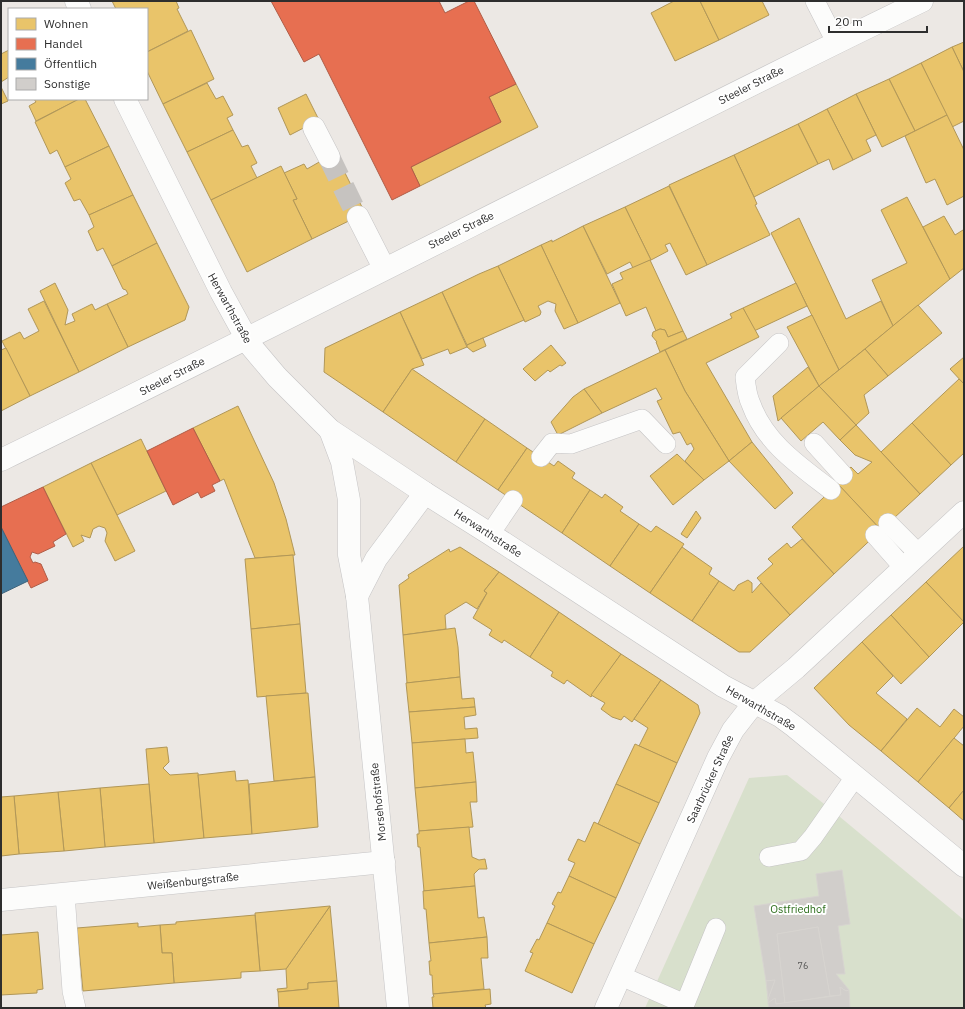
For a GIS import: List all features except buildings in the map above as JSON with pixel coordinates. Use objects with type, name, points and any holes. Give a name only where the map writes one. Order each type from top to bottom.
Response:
[{"type":"street","name":"Steeler Straße","points":[[1,460],[836,42],[922,1]]},
{"type":"street","name":"Herwarthstraße","points":[[125,100],[217,285],[246,338],[277,377],[330,430],[723,686],[780,716],[964,866]]},
{"type":"street","points":[[314,128],[329,157]]},
{"type":"street","points":[[358,217],[384,268]]},
{"type":"street","name":"Morsehofstraße","points":[[330,430],[342,462],[349,500],[349,555],[357,596],[398,1008]]},
{"type":"street","points":[[357,596],[376,559],[425,493]]},
{"type":"street","name":"Saarbrücker Straße","points":[[606,1008],[718,758],[733,730],[754,703],[796,668],[964,512]]},
{"type":"street","name":"Weißenburgstraße","points":[[1,900],[384,862]]},
{"type":"lane","points":[[815,1],[836,42]]},
{"type":"lane","points":[[779,343],[745,377],[750,404],[763,430],[787,456],[831,490]]},
{"type":"lane","points":[[541,457],[552,443],[571,444],[642,419],[666,444]]},
{"type":"lane","points":[[814,442],[843,475]]},
{"type":"lane","points":[[490,534],[513,500]]},
{"type":"lane","points":[[882,529],[911,561]]},
{"type":"lane","points":[[769,857],[801,851],[813,837],[855,777]]},
{"type":"lane","points":[[65,894],[72,991],[76,1008]]},
{"type":"lane","points":[[621,976],[684,1004],[716,928]]},
{"type":"green space","name":"Ostfriedhof","points":[[787,775],[828,807],[964,920],[964,1008],[645,1008],[749,778]]},
{"type":"tunnel","points":[[329,157],[358,217]]}]
